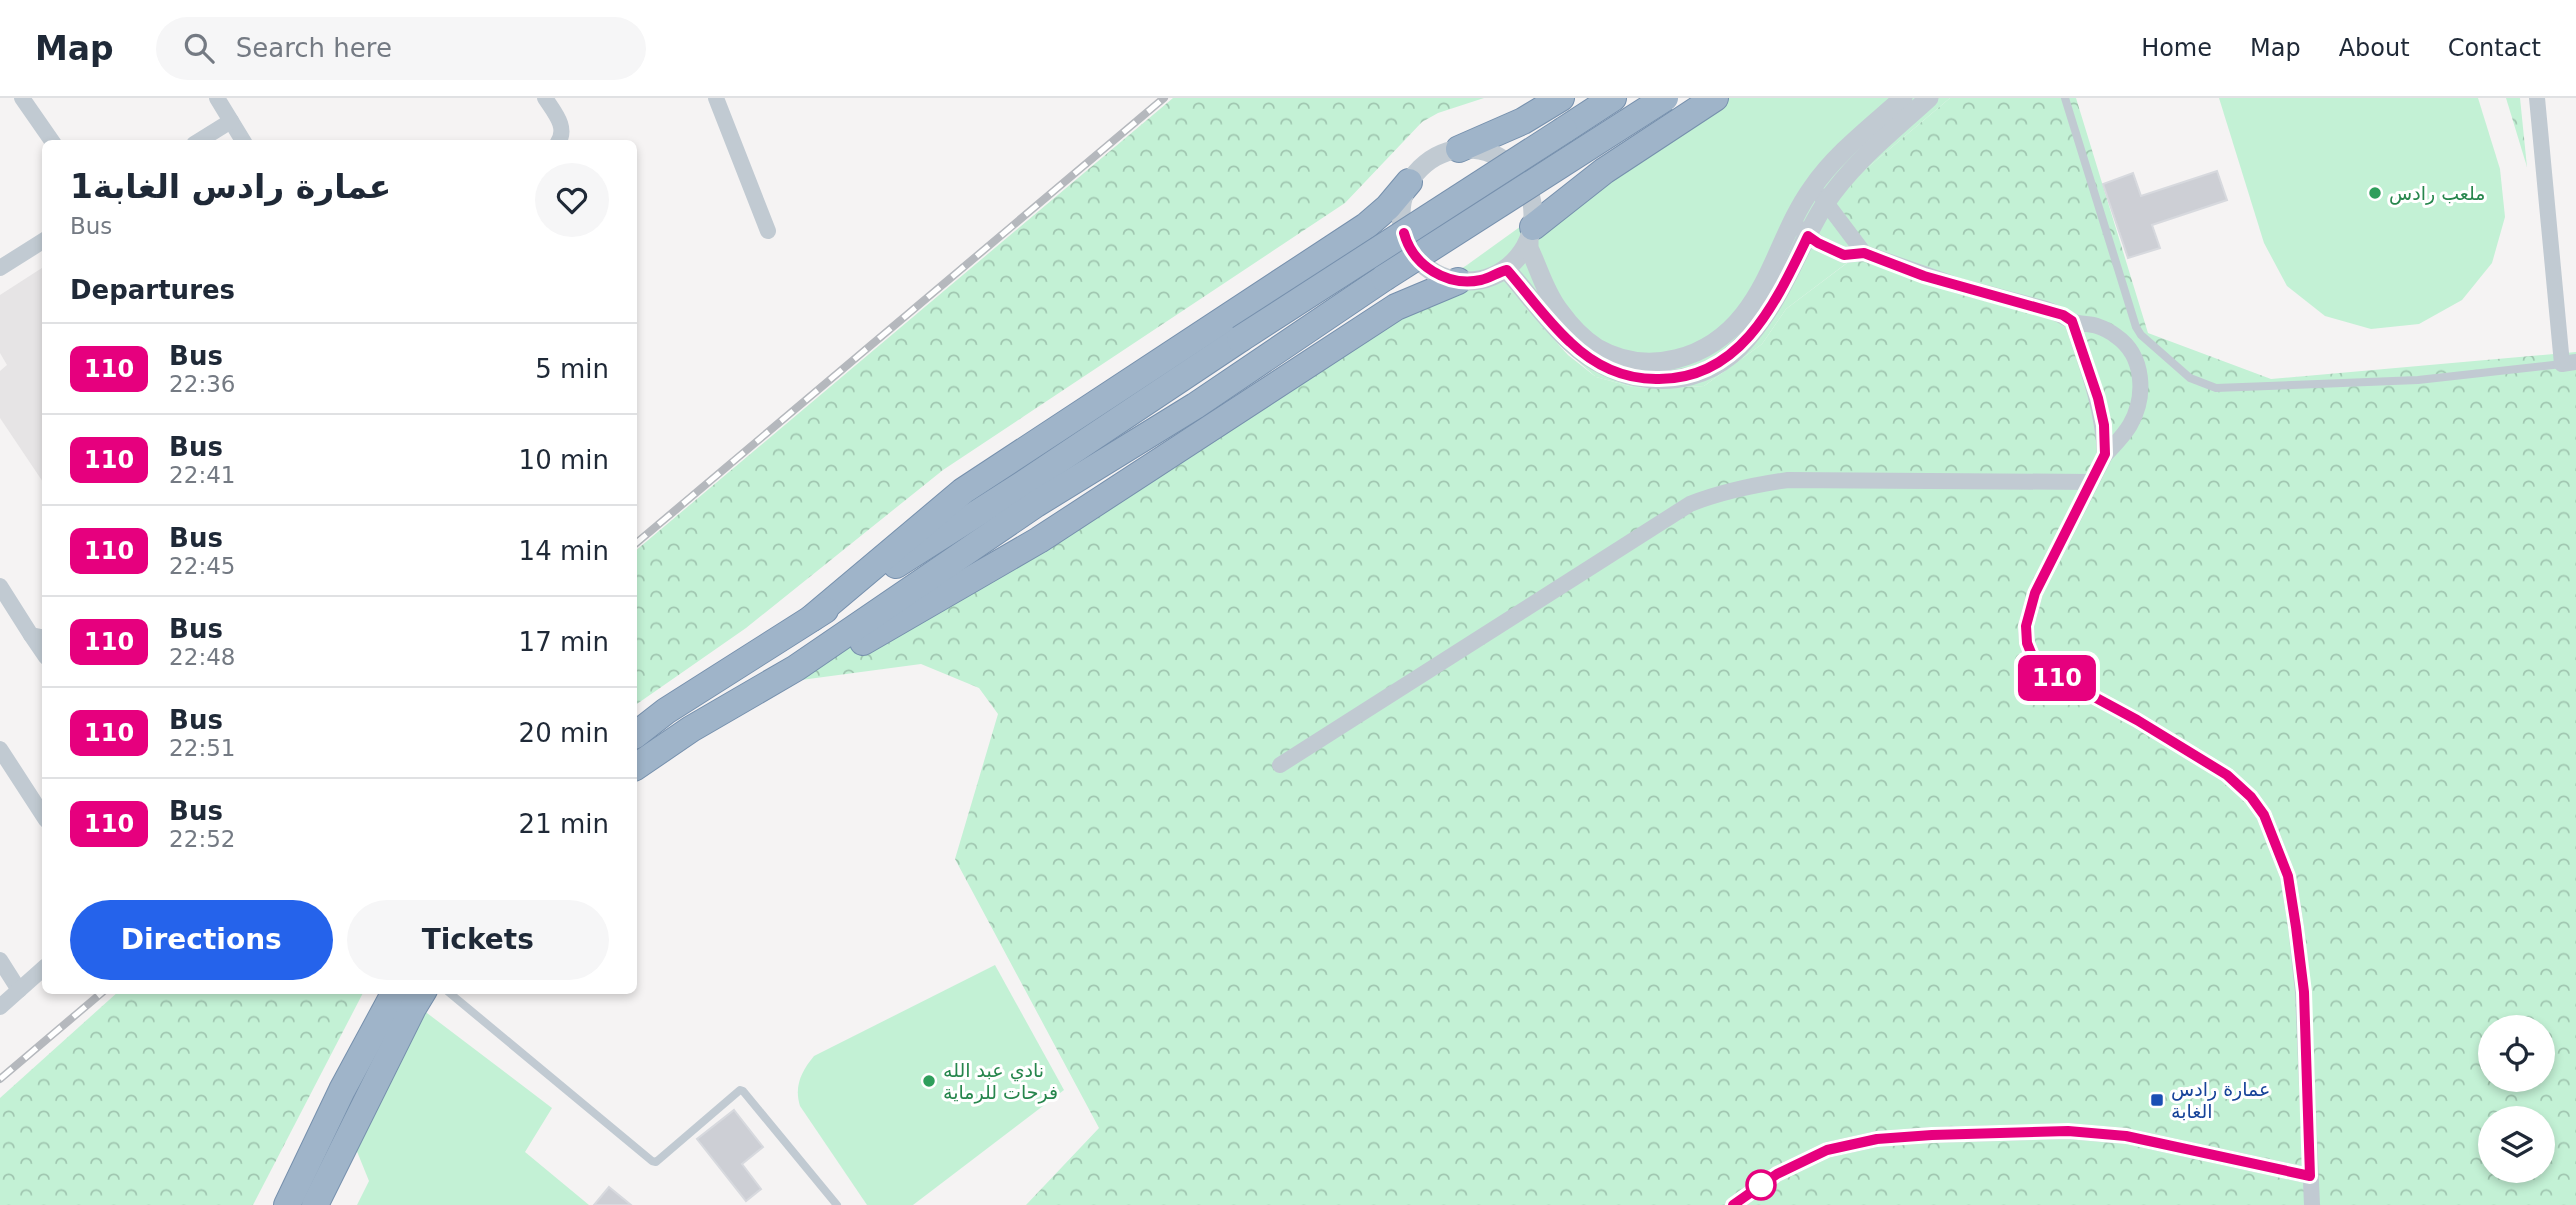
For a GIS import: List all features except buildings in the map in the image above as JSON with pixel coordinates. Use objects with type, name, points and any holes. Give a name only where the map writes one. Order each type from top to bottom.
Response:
[{"type":"highway","points":[[1459,149],[1522,121],[1561,98]]},
{"type":"highway","points":[[637,766],[691,729],[796,668],[1240,339],[1613,98]]},
{"type":"highway","points":[[637,734],[666,711],[812,618],[1030,494],[1195,406],[1384,278],[1665,98]]},
{"type":"highway","points":[[1531,233],[1604,171],[1715,98]]},
{"type":"highway","points":[[812,618],[963,491],[1366,226],[1388,207],[1409,181]]},
{"type":"highway","points":[[796,668],[855,647],[1039,540],[1396,307],[1458,281]]},
{"type":"highway","points":[[287,1205],[342,1090],[394,994]]},
{"type":"highway","points":[[315,1205],[422,994]]},
{"type":"street","points":[[22,98],[51,140]]},
{"type":"street","points":[[217,98],[243,140]]},
{"type":"street","points":[[545,98],[562,129],[560,140]]},
{"type":"street","points":[[716,98],[768,231]]},
{"type":"street","points":[[1531,233],[1519,256],[1504,270],[1482,280],[1458,281],[1437,275],[1420,262],[1407,244],[1401,224],[1401,202],[1409,181],[1422,165],[1439,154],[1459,149],[1484,150],[1506,161],[1524,179],[1533,202],[1531,233],[1529,248],[1554,304],[1597,348],[1619,356],[1662,362],[1682,359],[1700,352],[1728,332],[1745,313],[1813,186],[1827,169],[1903,98]]},
{"type":"street","points":[[1504,270],[1507,270],[1570,343],[1593,360],[1619,373],[1645,379],[1681,378],[1704,372],[1741,346],[1769,310],[1826,203],[1861,162],[1929,98]]},
{"type":"street","points":[[2537,98],[2569,363]]},
{"type":"street","points":[[200,140],[231,121]]},
{"type":"street","points":[[1813,186],[1864,253]]},
{"type":"street","points":[[1793,221],[1818,243],[1844,255],[1864,253],[1947,283],[2054,312],[2072,321],[2098,326],[2118,337],[2134,352],[2139,367],[2140,393],[2132,422],[2121,439],[2105,454],[2035,593],[2026,626],[2027,643],[2034,660],[2050,673],[2137,720],[2227,775],[2251,797],[2264,815],[2288,876],[2296,927],[2304,992],[2312,1205]]},
{"type":"street","points":[[0,268],[42,242]]},
{"type":"street","points":[[2072,321],[2098,398],[2104,425],[2105,454]]},
{"type":"street","points":[[1280,765],[1690,504],[1715,494],[1742,486],[1788,480],[2090,482]]},
{"type":"street","points":[[0,586],[38,636]]},
{"type":"street","points":[[0,749],[42,814]]},
{"type":"street","points":[[0,960],[19,990]]},
{"type":"street","points":[[0,1007],[42,970]]},
{"type":"street","points":[[1733,1205],[1777,1174],[1827,1150],[1877,1139],[1945,1134],[2068,1131],[2126,1136],[2310,1176]]},
{"type":"lane","points":[[2065,98],[2136,327],[2141,335],[2190,379],[2216,388],[2230,388],[2418,380],[2569,363]]},
{"type":"lane","points":[[451,994],[652,1161],[656,1161],[740,1090],[743,1091],[837,1205]]},
{"type":"shaded area","points":[[42,268],[42,481],[0,418],[0,371],[7,365],[0,353],[0,295]]},
{"type":"green space","points":[[1173,98],[1484,98],[1438,113],[1422,122],[1345,203],[943,470],[746,628],[637,704],[637,549]]},
{"type":"green space","points":[[1690,98],[1950,98],[1853,180],[1868,247],[1786,309],[1762,344],[1704,386],[1633,387],[1596,377],[1467,265],[1646,136]]},
{"type":"green space","points":[[1950,98],[2076,98],[2148,333],[2271,379],[2576,352],[2576,1205],[1026,1205],[1099,1128],[955,859],[998,714],[979,688],[921,664],[786,682],[1002,559],[1467,265],[1493,274],[1568,355],[1596,377],[1633,387],[1704,386],[1762,344],[1786,309],[1867,248],[1844,213],[1853,180]]},
{"type":"green space","name":"ملعب رادس","points":[[2219,98],[2478,98],[2500,169],[2505,217],[2492,263],[2462,300],[2419,324],[2371,329],[2325,316],[2287,286],[2264,243]]},
{"type":"green space","points":[[2506,98],[2520,98],[2527,167]]},
{"type":"green space","name":"نادي عبد الله فرحات للرماية","points":[[995,965],[1064,1090],[913,1205],[867,1205],[800,1106],[798,1086],[805,1068],[814,1056]]},
{"type":"green space","points":[[116,994],[362,994],[253,1205],[0,1205],[0,1098]]},
{"type":"green space","points":[[423,1010],[552,1108],[525,1152],[589,1205],[357,1205],[369,1181],[356,1149]]},
{"type":"railway","points":[[637,542],[1164,98]]},
{"type":"railway","points":[[0,1079],[100,994]]},
{"type":"bus line","name":"110","points":[[1404,233],[1407,244],[1420,262],[1437,275],[1458,281],[1482,280],[1507,270],[1570,343],[1608,368],[1645,379],[1681,378],[1704,372],[1730,356],[1754,331],[1769,310],[1808,236],[1844,255],[1864,253],[1924,276],[2063,315],[2072,321],[2098,398],[2104,425],[2105,454],[2035,593],[2026,626],[2027,643],[2034,660],[2050,673],[2137,720],[2227,775],[2251,797],[2264,815],[2281,855],[2288,876],[2304,992],[2310,1176],[2126,1136],[2068,1131],[1932,1135],[1877,1139],[1827,1150],[1777,1174],[1733,1205]]},
{"type":"place","name":"ملعب رادس","points":[[2375,193]]},
{"type":"place","name":"نادي عبد الله فرحات للرماية","points":[[929,1081]]},
{"type":"place","name":"عمارة رادس الغابة","points":[[2157,1100]]}]
